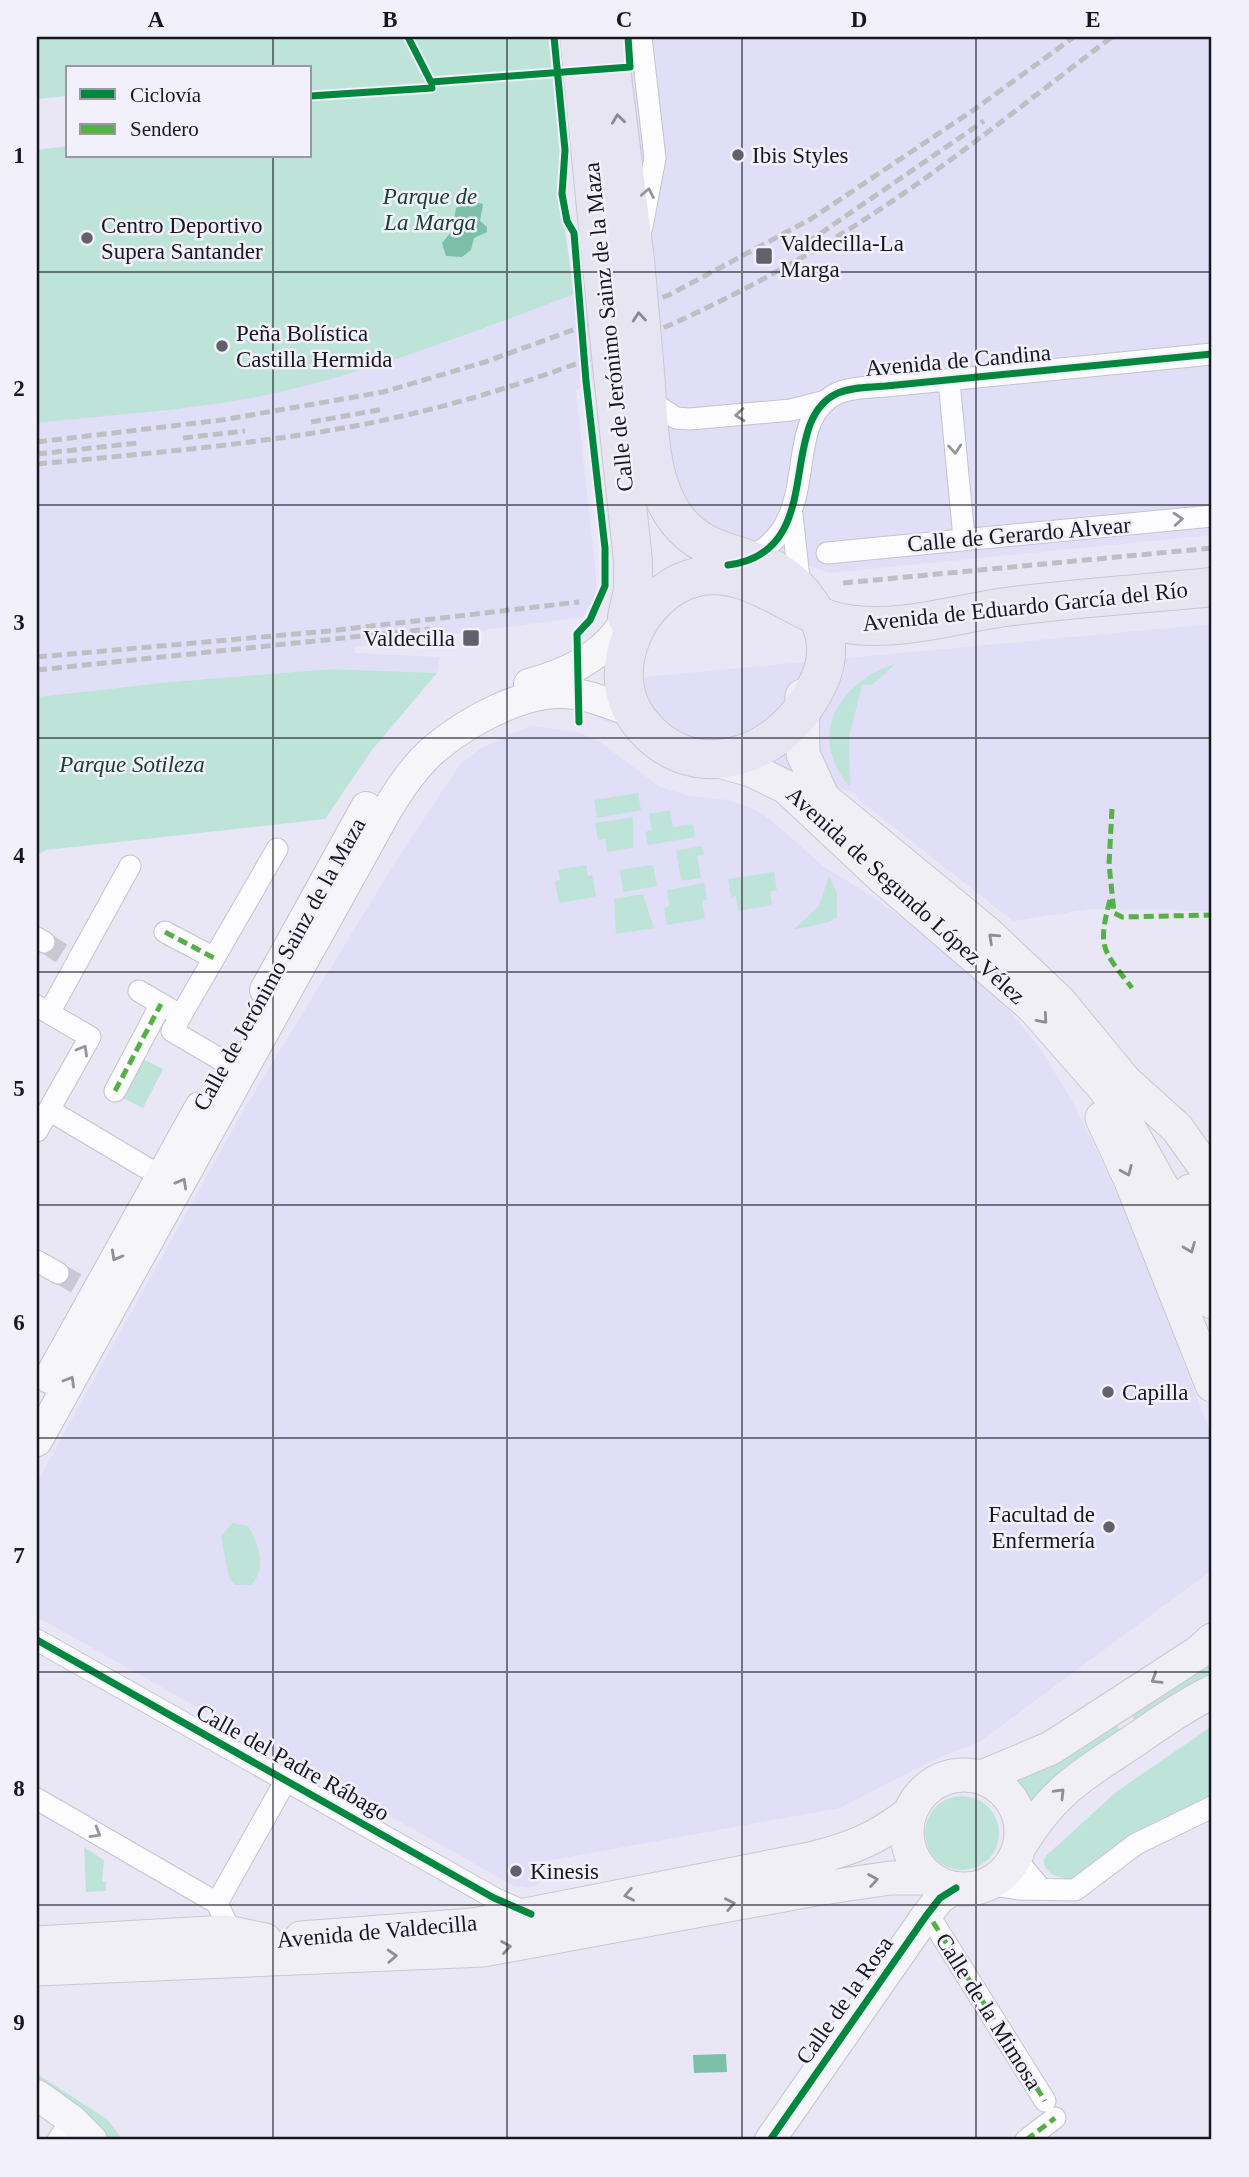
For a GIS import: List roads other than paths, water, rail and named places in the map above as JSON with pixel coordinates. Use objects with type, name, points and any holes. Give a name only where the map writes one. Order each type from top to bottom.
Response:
[{"type":"highway","name":"Calle de Jerónimo Sainz de la Maza","points":[[584,43],[619,263],[635,400],[652,492],[661,515],[687,551],[703,559],[733,560],[806,603]]},
{"type":"highway","name":"Calle de Jerónimo Sainz de la Maza","points":[[627,619],[633,570],[635,400]]},
{"type":"highway","points":[[710,765],[687,754],[632,719],[624,692],[627,619],[671,573],[733,560]]},
{"type":"highway","points":[[627,619],[662,594],[698,577],[736,577],[806,603],[826,650],[816,684],[795,699],[784,714],[760,734],[741,743],[719,746],[696,744],[632,719]]},
{"type":"highway","name":"Avenida de Eduardo García del Río","points":[[806,603],[855,616],[1007,607],[1212,587]]},
{"type":"highway","name":"Avenida de Eduardo García del Río","points":[[710,765],[760,749],[785,733],[816,684],[869,645],[894,638],[1212,605]]},
{"type":"main road","name":"Calle de Jerónimo Sainz de la Maza","points":[[37,1441],[409,775],[439,745],[470,726],[508,697],[568,671],[602,649],[627,619]]},
{"type":"main road","name":"Avenida de Segundo López Vélez","points":[[816,684],[803,754],[818,791],[830,805],[986,932],[1060,1002],[1125,1080],[1177,1128],[1212,1177]]},
{"type":"main road","name":"Calle de Jerónimo Sainz de la Maza","points":[[37,1400],[87,1289],[160,1176],[378,785],[393,767],[439,724],[466,706],[508,697],[561,693],[588,697],[632,719]]},
{"type":"main road","name":"Avenida de Segundo López Vélez","points":[[710,765],[751,770],[786,787],[882,877],[1033,1007],[1105,1089],[1149,1160],[1176,1212],[1212,1303]]},
{"type":"main road","name":"Avenida de Segundo López Vélez","points":[[1081,1064],[1087,1088],[1131,1181],[1212,1385]]},
{"type":"main road","name":"Avenida de Segundo López Vélez","points":[[1125,1080],[1180,1169],[1212,1239]]},
{"type":"main road","points":[[982,1777],[1051,1748],[1199,1652],[1212,1640]]},
{"type":"main road","points":[[1017,1852],[1021,1828],[1016,1808],[1008,1795],[982,1777],[965,1774],[949,1776],[929,1786],[910,1813],[906,1834],[911,1853],[957,1884],[1000,1876],[1017,1852],[1041,1812],[1068,1784],[1166,1718],[1212,1692]]},
{"type":"main road","name":"Avenida de Valdecilla","points":[[37,1955],[474,1925],[846,1850],[881,1836],[910,1813]]},
{"type":"main road","name":"Avenida de Valdecilla","points":[[37,1981],[242,1969],[346,1958],[507,1947],[816,1889],[890,1878],[957,1884]]},
{"type":"main road","name":"Calle de la Rosa","points":[[770,2140],[914,1933],[940,1898],[957,1884]]},
{"type":"main road","points":[[37,1943],[221,1917],[265,1940]]},
{"type":"main road","name":"Avenida de Valdecilla","points":[[37,1969],[263,1957],[346,1958]]},
{"type":"main road","points":[[37,2095],[74,2133]]},
{"type":"street","points":[[619,263],[655,158],[641,37]]},
{"type":"street","name":"Avenida de Candina","points":[[635,400],[676,418],[690,419],[791,410],[826,401],[838,393],[853,389],[1212,354]]},
{"type":"street","name":"Avenida de Candina","points":[[949,381],[964,538]]},
{"type":"street","name":"Calle de Jerónimo Sainz de la Maza","points":[[635,400],[662,440],[673,495],[685,515],[701,531],[726,543],[746,546],[789,519]]},
{"type":"street","points":[[733,560],[778,538],[789,519],[808,429],[826,401]]},
{"type":"street","name":"Calle de Gerardo Alvear","points":[[827,552],[1212,516]]},
{"type":"street","points":[[789,519],[796,573],[806,603]]},
{"type":"street","points":[[225,1062],[172,1031],[277,849]]},
{"type":"street","points":[[37,1131],[90,1037],[43,1010],[71,958],[130,866]]},
{"type":"street","points":[[165,932],[214,958]]},
{"type":"street","points":[[139,991],[181,1015]]},
{"type":"street","points":[[115,1091],[161,1004]]},
{"type":"street","points":[[49,1110],[160,1176]]},
{"type":"street","points":[[37,1261],[58,1273]]},
{"type":"street","name":"Calle del Padre Rábago","points":[[37,1640],[495,1898],[531,1914]]},
{"type":"street","points":[[37,1799],[221,1917],[286,1780]]},
{"type":"street","points":[[957,1884],[1075,1890],[1136,1844],[1212,1807]]},
{"type":"street","points":[[1017,1852],[1041,1889]]},
{"type":"street","name":"Calle de la Mimosa","points":[[933,1922],[1050,2109],[1026,2140]]},
{"type":"tunnel","points":[[44,942],[64,955]]},
{"type":"tunnel","points":[[58,1273],[79,1285]]},
{"type":"railway","points":[[37,442],[222,420],[383,392],[485,362],[669,295],[811,219],[975,109],[1074,37]]},
{"type":"railway","points":[[37,464],[236,444],[355,426],[475,397],[591,358],[704,309],[759,281],[852,227],[966,148],[1112,37]]},
{"type":"railway","points":[[808,242],[984,121]]},
{"type":"railway","points":[[311,422],[384,409]]},
{"type":"railway","points":[[183,438],[245,431]]},
{"type":"railway","points":[[37,454],[138,443]]},
{"type":"railway","points":[[843,583],[1212,548]]},
{"type":"railway","points":[[37,657],[329,631],[579,602]]},
{"type":"railway","points":[[37,670],[430,629]]},
{"type":"place","name":"Ibis Styles","points":[[738,155]]},
{"type":"place","name":"Centro Deportivo Supera Santander","points":[[87,238]]},
{"type":"place","name":"Valdecilla-La Marga","points":[[764,256]]},
{"type":"place","name":"Peña Bolística Castilla Hermida","points":[[222,346]]},
{"type":"place","name":"Valdecilla","points":[[471,638]]},
{"type":"place","name":"Capilla","points":[[1108,1392]]},
{"type":"place","name":"Facultad de Enfermería","points":[[1109,1527]]},
{"type":"place","name":"Kinesis","points":[[516,1871]]},
{"type":"park label","name":"Parque de La Marga","points":[[430,209]]},
{"type":"park label","name":"Parque Sotileza","points":[[132,764]]}]
